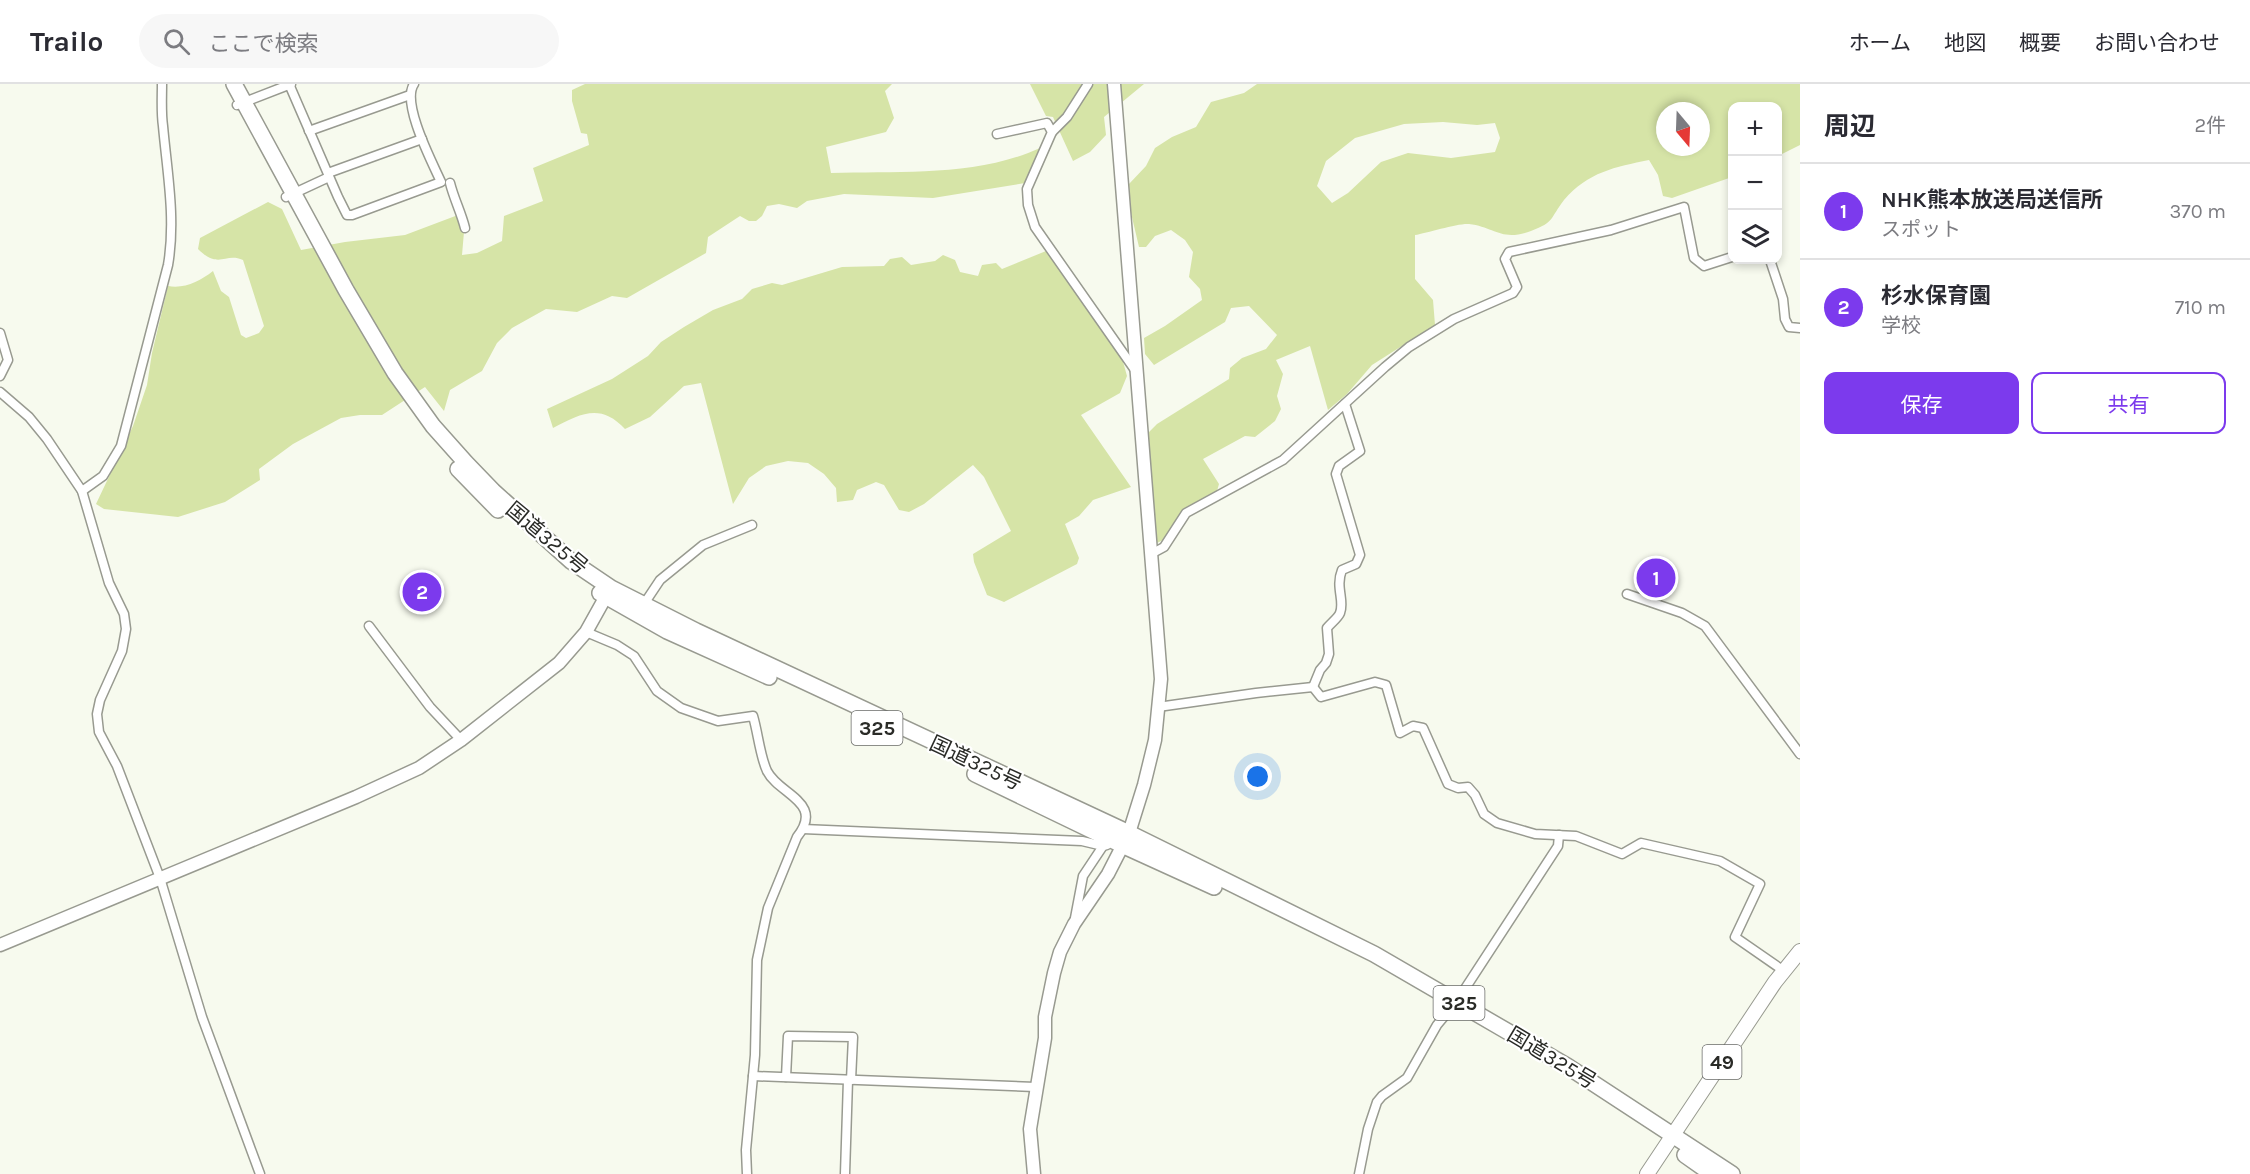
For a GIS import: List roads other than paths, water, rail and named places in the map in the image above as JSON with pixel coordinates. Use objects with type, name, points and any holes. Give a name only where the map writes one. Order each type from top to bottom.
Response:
[{"type":"highway","name":"国道325号","points":[[226,84],[240,104],[290,196],[337,294],[379,365],[413,416],[480,493],[556,562],[608,592],[667,631],[804,693],[1207,884],[1454,1005],[1556,1070],[1732,1174]]},
{"type":"highway","name":"国道325号","points":[[234,84],[240,104]]},
{"type":"highway","name":"国道325号","points":[[608,592],[644,604],[1118,842]]},
{"type":"highway","name":"国道325号","points":[[1670,1138],[1712,1174]]},
{"type":"main road","name":"49","points":[[1647,1174],[1784,971],[1800,951]]},
{"type":"street","points":[[81,491],[103,476],[121,446],[168,265],[171,249],[170,203],[162,123],[162,84]]},
{"type":"street","points":[[240,104],[289,84],[347,215],[446,183],[461,182]]},
{"type":"street","points":[[414,84],[410,95],[422,139],[462,214],[465,228]]},
{"type":"street","points":[[1088,84],[1067,117],[1052,132],[1028,189],[1028,205],[1035,226],[1135,370]]},
{"type":"street","points":[[1034,1174],[1030,1129],[1035,1087],[1045,1038],[1045,1017],[1054,973],[1060,952],[1074,924],[1108,874],[1118,842],[1144,785],[1155,740],[1161,679],[1114,84]]},
{"type":"street","points":[[309,131],[410,95]]},
{"type":"street","points":[[997,134],[1047,123],[1052,132]]},
{"type":"street","points":[[290,196],[328,175],[422,139]]},
{"type":"street","points":[[1151,554],[1164,547],[1186,513],[1283,460],[1409,347],[1454,320],[1513,293],[1517,287],[1505,259],[1509,252],[1611,230],[1683,207],[1694,258],[1704,266],[1728,258]]},
{"type":"street","points":[[1771,264],[1784,299],[1785,318],[1789,327],[1800,328]]},
{"type":"street","points":[[0,333],[8,360],[0,376]]},
{"type":"street","points":[[0,392],[29,417],[47,439],[81,491],[109,583],[124,614],[126,629],[122,651],[100,700],[97,714],[99,732],[117,766],[160,878],[202,1017],[261,1174]]},
{"type":"street","points":[[1313,687],[1329,654],[1327,627],[1340,614],[1342,607],[1338,580],[1342,570],[1356,564],[1360,555],[1336,474],[1339,466],[1360,451],[1345,404]]},
{"type":"street","points":[[644,604],[660,580],[703,545],[752,525]]},
{"type":"street","points":[[0,945],[397,780],[434,759],[548,673],[569,653],[586,632],[608,592]]},
{"type":"street","points":[[1627,594],[1682,613],[1705,626],[1800,754]]},
{"type":"street","points":[[369,626],[430,708],[461,740]]},
{"type":"street","points":[[586,632],[617,645],[634,656],[657,691],[681,708],[718,721],[753,716],[766,769],[774,781],[799,799],[804,808],[803,830],[797,837],[768,908],[757,960],[753,1076],[746,1150],[747,1174]]},
{"type":"street","points":[[1313,687],[1322,697],[1375,682],[1386,685],[1400,733],[1413,726],[1423,728],[1448,784],[1458,788],[1468,787],[1484,813],[1497,823],[1535,834],[1576,836],[1622,854],[1641,843],[1720,861],[1760,884],[1735,937],[1784,971]]},
{"type":"street","points":[[1158,707],[1313,687]]},
{"type":"street","points":[[803,830],[1118,842]]},
{"type":"street","points":[[1359,1174],[1368,1129],[1377,1102],[1407,1078],[1437,1025],[1454,1005],[1558,846],[1559,835]]},
{"type":"street","points":[[1074,924],[1083,876],[1118,842]]},
{"type":"street","points":[[786,1077],[788,1036],[853,1037],[845,1174]]},
{"type":"street","points":[[753,1076],[1035,1087]]},
{"type":"place","name":"NHK熊本放送局送信所","points":[[1656,578]]},
{"type":"place","name":"杉水保育園","points":[[422,592]]}]
